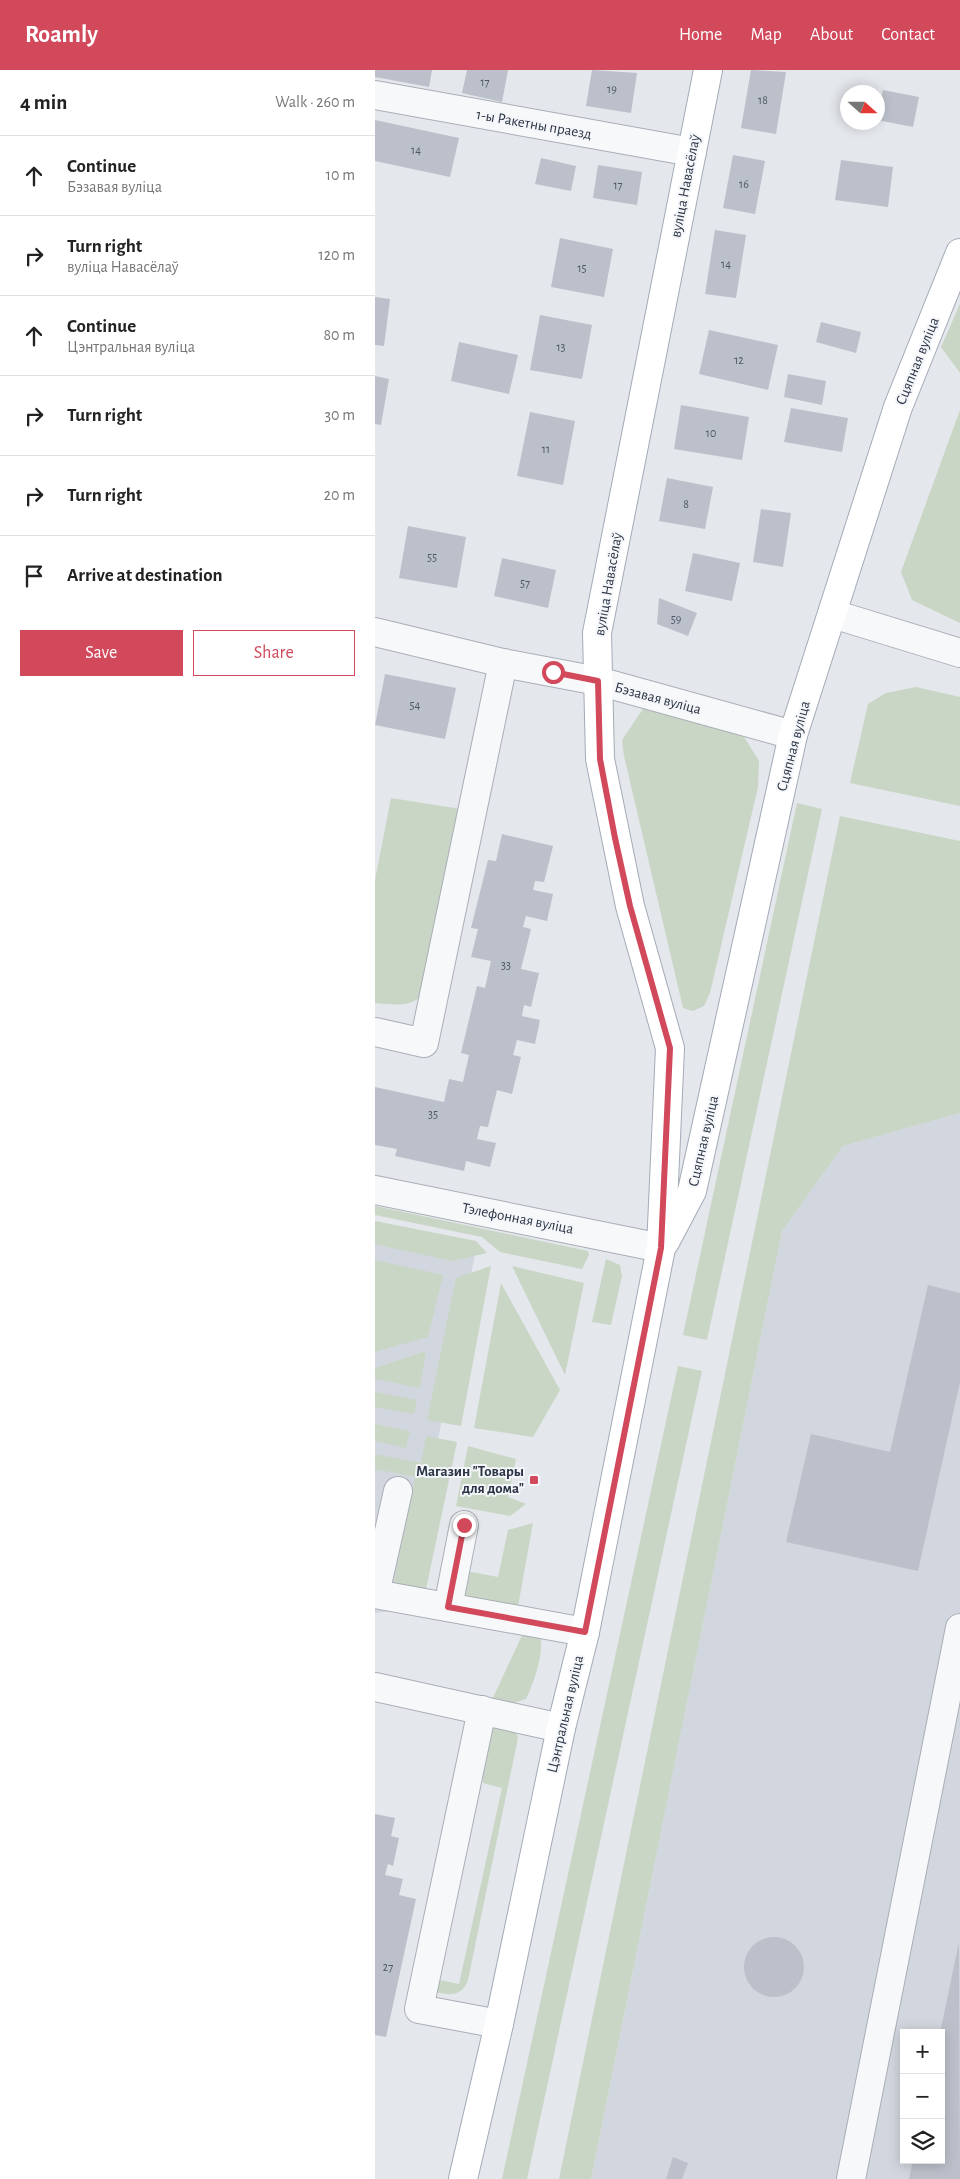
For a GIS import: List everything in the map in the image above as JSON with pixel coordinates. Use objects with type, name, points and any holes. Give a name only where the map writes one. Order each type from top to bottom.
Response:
[{"type":"main road","name":"вуліца Навасёлаў","points":[[661,1248],[670,1048],[630,906],[600,759],[597,633],[708,70]]},
{"type":"main road","name":"Сцяпная вуліца","points":[[661,1248],[692,1191],[793,735],[898,407],[960,254]]},
{"type":"main road","name":"Цэнтральная вуліца","points":[[463,2179],[499,2024],[561,1728],[585,1632],[661,1248]]},
{"type":"street","name":"1-ы Ракетны праезд","points":[[375,94],[692,152]]},
{"type":"street","points":[[833,614],[960,653]]},
{"type":"street","name":"Бэзавая вуліца","points":[[375,632],[503,663],[598,681],[793,735]]},
{"type":"street","points":[[375,1032],[424,1043],[503,663]]},
{"type":"street","name":"Тэлефонная вуліца","points":[[375,1190],[661,1248]]},
{"type":"street","points":[[398,1491],[375,1594],[585,1632]]},
{"type":"street","points":[[448,1607],[464,1525]]},
{"type":"street","points":[[851,2179],[960,1628]]},
{"type":"street","points":[[375,1687],[561,1728]]},
{"type":"street","points":[[481,1710],[419,2009],[499,2024]]},
{"type":"shaded area","points":[[960,1113],[960,2179],[591,2179],[782,1231],[843,1146]]},
{"type":"shaded area","points":[[375,1225],[476,1249],[404,1609],[375,1613]]},
{"type":"green space","points":[[960,304],[960,373],[941,347]]},
{"type":"green space","points":[[960,410],[960,623],[912,600],[901,572]]},
{"type":"green space","points":[[916,687],[960,697],[960,806],[850,783],[868,704],[886,693]]},
{"type":"green space","points":[[643,709],[657,709],[744,737],[759,761],[758,787],[710,993],[704,1006],[693,1011],[683,1008],[624,756],[622,740]]},
{"type":"green space","points":[[391,798],[461,809],[420,997],[404,1004],[375,1003],[375,880]]},
{"type":"green space","points":[[797,803],[822,809],[707,1340],[683,1335]]},
{"type":"green space","points":[[840,816],[960,841],[960,1113],[843,1146],[782,1231],[591,2179],[559,2179]]},
{"type":"green space","points":[[375,1206],[588,1251],[589,1255],[582,1269],[500,1252],[482,1237],[375,1215]]},
{"type":"green space","points":[[375,1221],[476,1241],[487,1253],[452,1261],[375,1244]]},
{"type":"green space","points":[[606,1259],[620,1265],[622,1276],[611,1325],[592,1322]]},
{"type":"green space","points":[[375,1260],[443,1275],[428,1337],[375,1352]]},
{"type":"green space","points":[[491,1266],[461,1426],[427,1420],[456,1278]]},
{"type":"green space","points":[[512,1266],[584,1283],[565,1375]]},
{"type":"green space","points":[[501,1283],[560,1390],[533,1437],[474,1428]]},
{"type":"green space","points":[[426,1351],[420,1388],[375,1379],[375,1368]]},
{"type":"green space","points":[[678,1366],[702,1371],[527,2179],[502,2179]]},
{"type":"green space","points":[[375,1392],[417,1400],[414,1414],[375,1407]]},
{"type":"green space","points":[[375,1424],[410,1431],[406,1448],[375,1441]]},
{"type":"green space","points":[[426,1436],[457,1442],[425,1594],[393,1587],[415,1477],[375,1469],[375,1454],[421,1463]]},
{"type":"green space","points":[[468,1446],[516,1459],[508,1497],[526,1504],[510,1516],[456,1506]]},
{"type":"green space","points":[[533,1523],[517,1612],[463,1598],[467,1571],[498,1577],[508,1530]]},
{"type":"green space","points":[[523,1633],[540,1637],[541,1643],[537,1668],[526,1699],[514,1703],[492,1700]]},
{"type":"green space","points":[[499,1723],[514,1727],[518,1738],[468,1980],[463,1989],[455,1994],[436,1992],[434,1985],[440,1980],[459,1984],[502,1788],[483,1783],[482,1769],[490,1729]]},
{"type":"building","points":[[375,70],[432,70],[429,87],[375,77]]},
{"type":"building","points":[[467,70],[508,70],[502,102],[462,93]]},
{"type":"building","points":[[592,70],[637,73],[631,113],[586,106]]},
{"type":"building","points":[[751,70],[786,72],[776,134],[741,128]]},
{"type":"building","points":[[885,90],[919,97],[913,127],[885,122]]},
{"type":"building","points":[[375,120],[459,138],[450,177],[375,161]]},
{"type":"building","points":[[733,155],[765,161],[755,214],[723,208]]},
{"type":"building","points":[[541,158],[576,166],[571,191],[535,184]]},
{"type":"building","points":[[841,160],[893,167],[888,207],[835,200]]},
{"type":"building","points":[[598,165],[642,172],[637,205],[593,198]]},
{"type":"building","points":[[715,230],[746,235],[736,298],[705,294]]},
{"type":"building","points":[[560,238],[613,249],[604,297],[551,287]]},
{"type":"building","points":[[375,297],[390,299],[384,346],[375,345]]},
{"type":"building","points":[[540,315],[592,325],[582,379],[530,370]]},
{"type":"building","points":[[821,322],[861,332],[856,353],[816,342]]},
{"type":"building","points":[[709,330],[778,345],[768,390],[699,374]]},
{"type":"building","points":[[459,342],[518,355],[509,394],[451,381]]},
{"type":"building","points":[[788,374],[826,381],[822,405],[784,397]]},
{"type":"building","points":[[375,376],[389,379],[381,425],[375,424]]},
{"type":"building","points":[[681,405],[749,417],[742,460],[674,449]]},
{"type":"building","points":[[791,408],[848,418],[842,452],[784,442]]},
{"type":"building","points":[[530,412],[575,421],[563,485],[517,476]]},
{"type":"building","points":[[667,478],[713,487],[705,529],[659,521]]},
{"type":"building","points":[[761,509],[791,513],[783,567],[753,562]]},
{"type":"building","points":[[408,526],[466,537],[457,588],[399,578]]},
{"type":"building","points":[[693,553],[740,563],[732,601],[685,591]]},
{"type":"building","points":[[502,558],[556,570],[548,608],[494,596]]},
{"type":"building","points":[[659,598],[697,613],[688,636],[657,624]]},
{"type":"building","points":[[385,674],[456,688],[445,739],[375,725]]},
{"type":"building","points":[[502,834],[553,846],[544,882],[535,881],[533,890],[553,894],[547,921],[526,916],[523,927],[531,929],[521,969],[539,973],[531,1007],[524,1005],[522,1016],[540,1020],[535,1044],[517,1040],[513,1055],[521,1057],[512,1094],[497,1090],[488,1127],[480,1126],[477,1139],[496,1143],[490,1167],[466,1161],[464,1171],[395,1156],[397,1149],[375,1145],[375,1087],[444,1102],[449,1079],[463,1082],[469,1055],[461,1053],[477,986],[485,988],[491,961],[471,957],[478,929],[471,928],[488,860],[496,861]]},
{"type":"building","points":[[928,1285],[960,1293],[960,1382],[918,1571],[786,1542],[811,1434],[890,1452]]},
{"type":"building","points":[[375,1814],[395,1818],[391,1836],[399,1838],[393,1866],[388,1864],[385,1875],[403,1879],[399,1895],[416,1899],[386,2037],[375,2035]]},
{"type":"building","points":[[774,1937],[790,1942],[795,1946],[799,1951],[804,1967],[799,1983],[795,1988],[790,1992],[774,1997],[758,1992],[753,1988],[749,1983],[744,1967],[749,1951],[753,1946],[758,1942]]},
{"type":"building","points":[[959,1942],[960,2179],[909,2179],[912,2164],[945,2164],[945,2029],[941,2029]]},
{"type":"building","points":[[673,2157],[688,2163],[682,2179],[666,2179]]},
{"type":"place","name":"Магазин \"Товары для дома\"","points":[[534,1480]]},
{"type":"route","points":[[464,1525],[448,1607],[585,1632],[661,1248],[670,1048],[630,906],[615,838],[600,759],[598,681],[553,672]]}]
